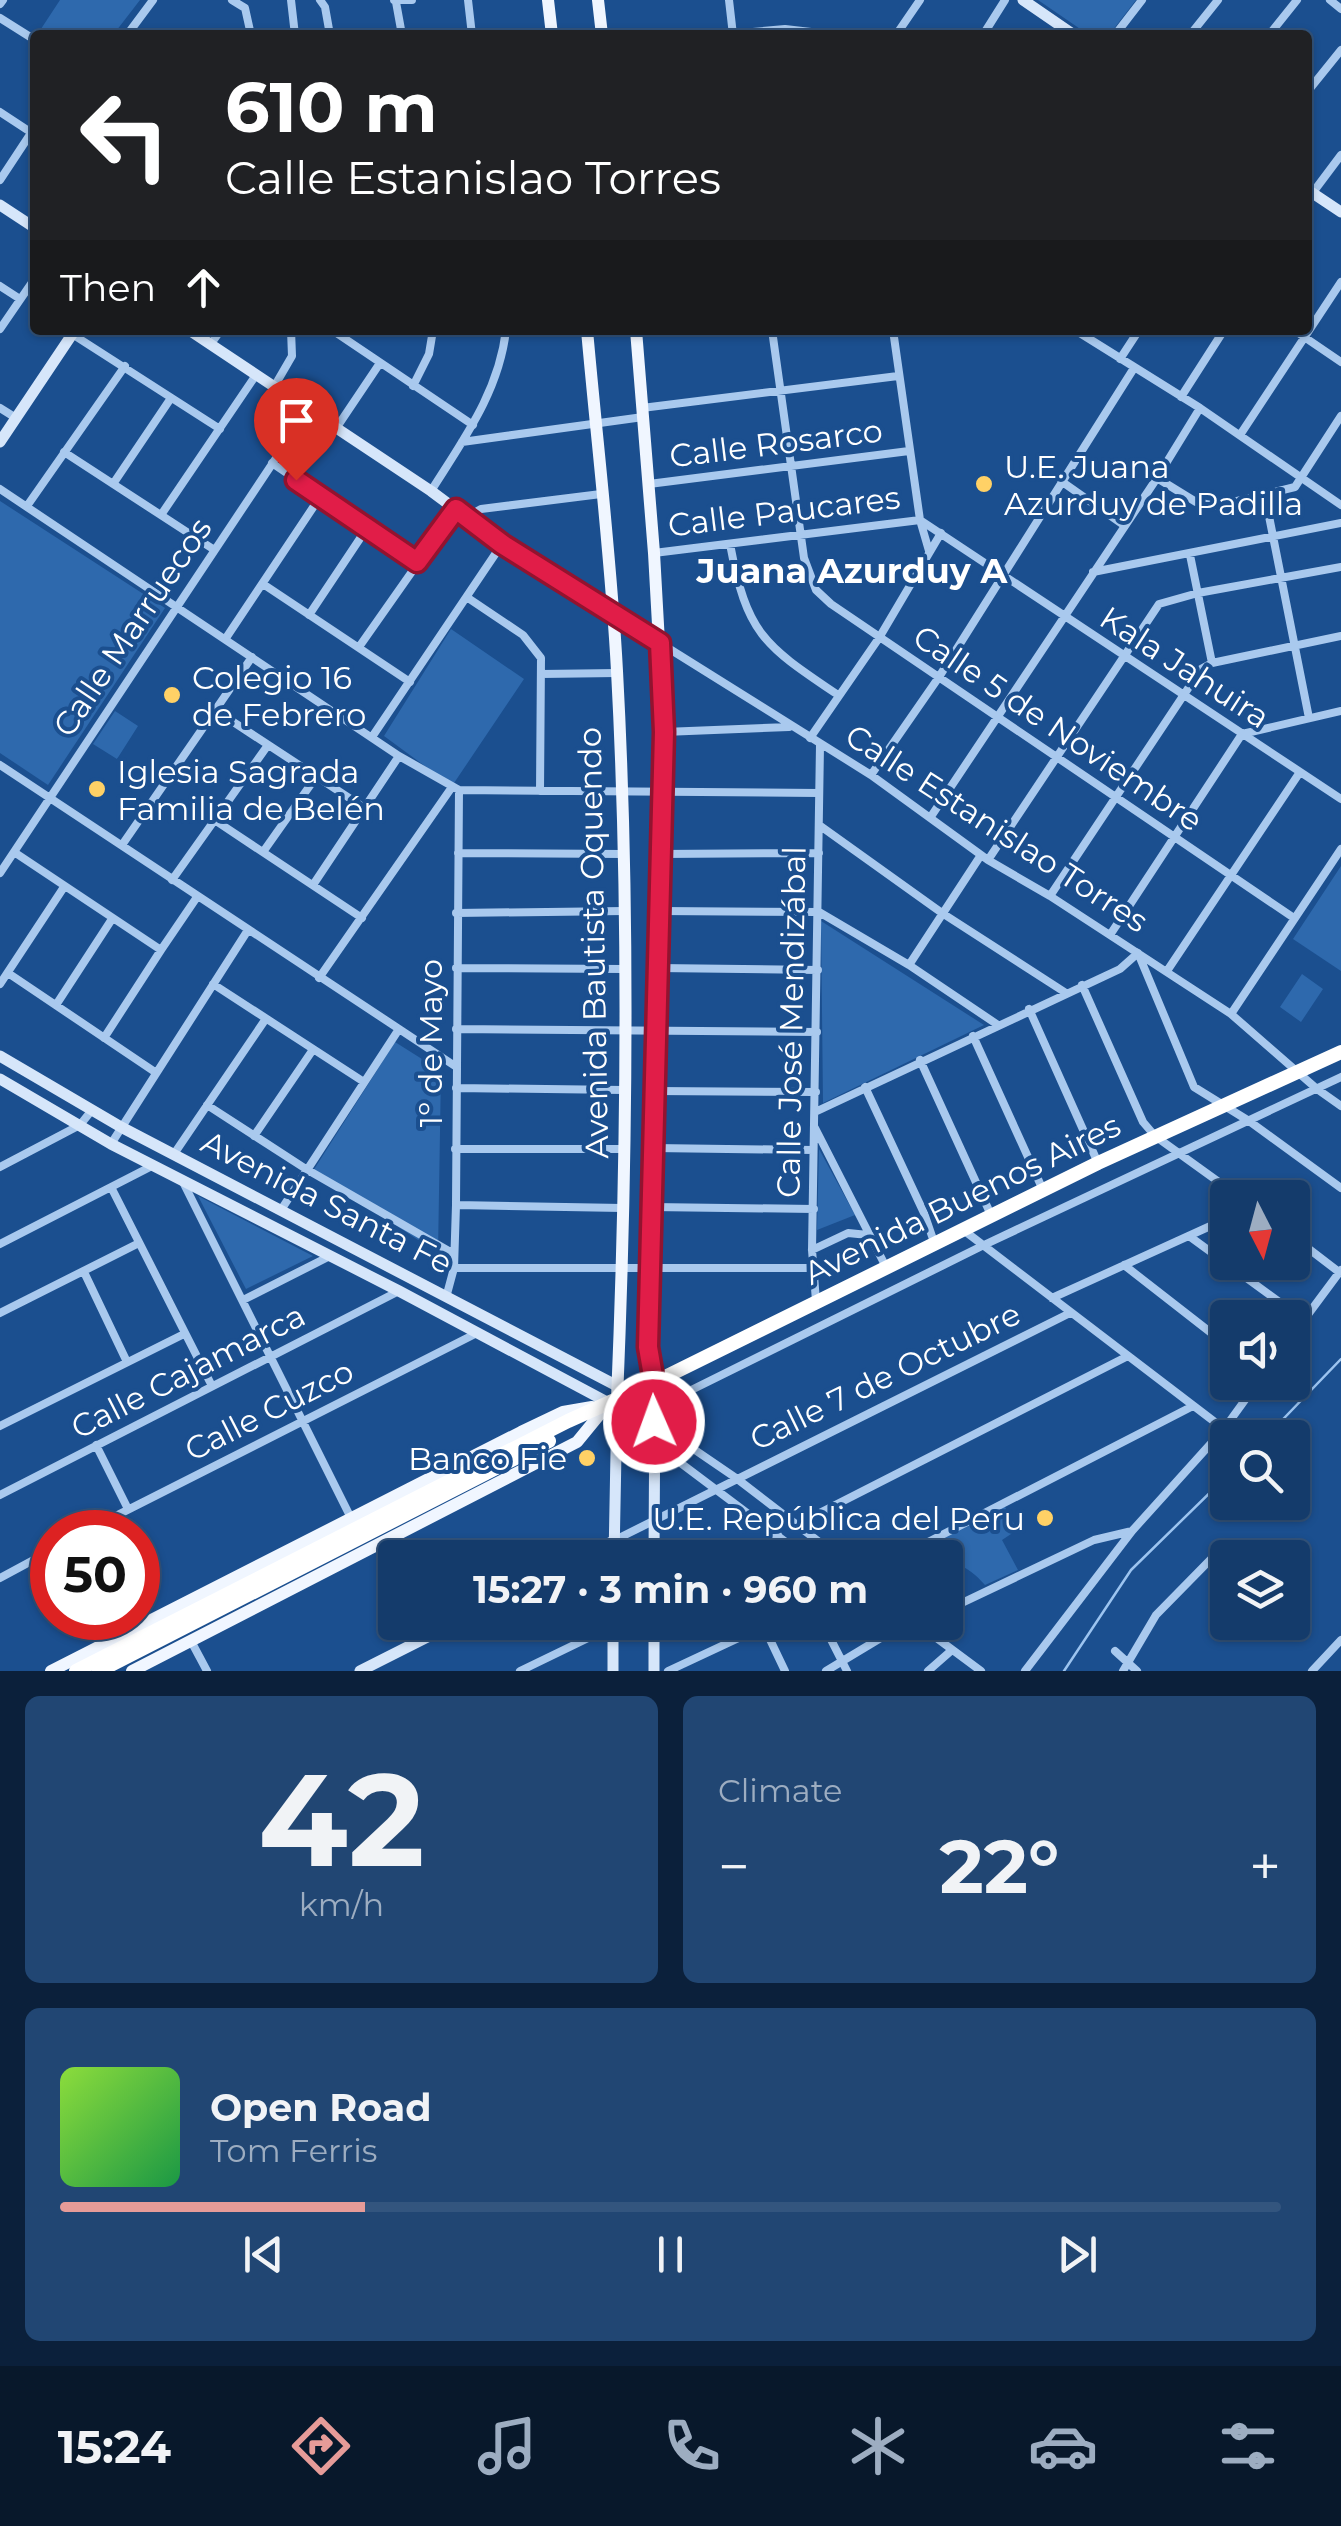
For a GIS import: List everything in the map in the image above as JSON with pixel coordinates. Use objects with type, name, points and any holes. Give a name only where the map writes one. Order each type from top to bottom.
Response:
[{"type":"highway","name":"Avenida Buenos Aires","points":[[76,1671],[619,1395],[654,1382],[1098,1163],[1341,1052]]},
{"type":"highway","name":"Avenida Buenos Aires","points":[[99,1671],[560,1435],[619,1395]]},
{"type":"main road","points":[[548,0],[551,30]]},
{"type":"main road","points":[[598,0],[601,30]]},
{"type":"main road","points":[[1023,0],[1065,30]]},
{"type":"main road","points":[[1312,196],[1341,212]]},
{"type":"main road","points":[[0,206],[30,225]]},
{"type":"main road","points":[[0,442],[72,335]]},
{"type":"main road","name":"Calle Estanislao Torres","points":[[195,335],[468,517],[502,544],[613,610],[660,643]]},
{"type":"main road","name":"Avenida Bautista Oquendo","points":[[587,335],[613,610],[623,854],[622,1269],[615,1540]]},
{"type":"main road","name":"Avenida Bautista Oquendo","points":[[636,335],[664,732],[648,1347],[654,1382],[654,1540]]},
{"type":"main road","name":"Avenida Santa Fe","points":[[0,1056],[174,1154],[446,1294],[619,1395]]},
{"type":"main road","name":"Avenida Santa Fe","points":[[0,1080],[111,1144],[477,1333],[619,1395]]},
{"type":"main road","name":"Avenida Buenos Aires","points":[[51,1671],[563,1412],[619,1395]]},
{"type":"main road","name":"Avenida Buenos Aires","points":[[384,1540],[577,1442],[619,1395]]},
{"type":"main road","name":"Avenida Buenos Aires","points":[[132,1671],[378,1543]]},
{"type":"main road","points":[[360,1671],[422,1640]]},
{"type":"main road","points":[[613,1640],[613,1671]]},
{"type":"main road","points":[[654,1640],[654,1671]]},
{"type":"street","points":[[131,30],[153,0]]},
{"type":"street","points":[[232,0],[244,8],[250,30]]},
{"type":"street","points":[[291,0],[294,30]]},
{"type":"street","points":[[320,0],[329,30]]},
{"type":"street","points":[[401,30],[395,1],[412,0]]},
{"type":"street","points":[[468,0],[471,30]]},
{"type":"street","points":[[729,0],[733,30]]},
{"type":"street","points":[[899,30],[920,0]]},
{"type":"street","points":[[986,30],[1004,0]]},
{"type":"street","points":[[1119,30],[1142,0]]},
{"type":"street","points":[[1194,30],[1218,0]]},
{"type":"street","points":[[1272,30],[1296,0]]},
{"type":"street","points":[[1330,0],[1341,8]]},
{"type":"street","points":[[0,18],[30,37]]},
{"type":"street","points":[[1312,86],[1341,50]]},
{"type":"street","points":[[0,112],[30,129]]},
{"type":"street","points":[[0,180],[30,137]]},
{"type":"street","points":[[1312,190],[1341,155]]},
{"type":"street","points":[[1312,325],[1341,282]]},
{"type":"street","points":[[0,329],[30,285]]},
{"type":"street","points":[[0,286],[20,300]]},
{"type":"street","points":[[78,335],[220,428]]},
{"type":"street","points":[[210,345],[217,335]]},
{"type":"street","points":[[274,387],[292,356],[292,335]]},
{"type":"street","points":[[339,335],[473,425]]},
{"type":"street","points":[[413,386],[430,354],[432,335]]},
{"type":"street","points":[[431,492],[486,404],[505,335]]},
{"type":"street","name":"Calle 5 de Noviembre","points":[[773,335],[800,536],[808,576],[816,590],[879,638],[999,715],[1056,758],[1294,918]]},
{"type":"street","points":[[894,335],[920,520],[929,551]]},
{"type":"street","points":[[1083,335],[1200,408],[1341,505]]},
{"type":"street","points":[[1120,359],[1136,335]]},
{"type":"street","points":[[1182,397],[1221,335]]},
{"type":"street","points":[[1301,335],[1341,362]]},
{"type":"street","points":[[1240,436],[1304,337]]},
{"type":"street","points":[[335,430],[380,363]]},
{"type":"street","points":[[27,506],[124,366]]},
{"type":"street","points":[[871,775],[939,677],[1134,368]]},
{"type":"street","points":[[161,515],[256,375]]},
{"type":"street","points":[[462,442],[595,425],[643,412],[898,376]]},
{"type":"street","points":[[113,484],[172,398]]},
{"type":"street","points":[[0,408],[16,418]]},
{"type":"street","points":[[930,818],[1200,408]]},
{"type":"street","name":"Calle Marruecos","points":[[0,873],[308,410]]},
{"type":"street","points":[[1157,478],[1206,505],[1288,491],[1302,480],[1341,416]]},
{"type":"street","name":"Calle Rosarco","points":[[649,484],[910,451]]},
{"type":"street","points":[[64,452],[214,549]]},
{"type":"street","points":[[272,463],[417,562]]},
{"type":"street","points":[[1061,481],[1125,526]]},
{"type":"street","points":[[0,489],[399,756],[455,789],[819,793]]},
{"type":"street","points":[[468,517],[481,509],[601,494]]},
{"type":"street","points":[[226,638],[320,496]]},
{"type":"street","points":[[1265,496],[1309,718]]},
{"type":"street","points":[[359,647],[456,509]]},
{"type":"street","name":"Kala Jahuira","points":[[920,520],[1340,798]]},
{"type":"street","name":"Calle Paucares","points":[[654,552],[920,520]]},
{"type":"street","points":[[1093,572],[1341,523]]},
{"type":"street","points":[[309,615],[367,528]]},
{"type":"street","points":[[810,738],[879,638],[941,533]]},
{"type":"street","points":[[372,737],[502,544]]},
{"type":"street","points":[[730,544],[744,608],[756,628],[794,666],[838,695]]},
{"type":"street","points":[[1190,555],[1212,663]]},
{"type":"street","points":[[909,965],[1159,604],[1198,593],[1341,567]]},
{"type":"street","points":[[263,584],[410,682]]},
{"type":"street","points":[[468,598],[532,643],[540,658],[540,791]]},
{"type":"street","points":[[1050,896],[1201,669],[1212,663],[1341,636]]},
{"type":"street","name":"Calle Estanislao Torres","points":[[660,643],[871,775],[985,857],[1231,1014],[1341,1106]]},
{"type":"street","points":[[122,844],[252,657]]},
{"type":"street","points":[[541,674],[617,673]]},
{"type":"street","points":[[215,710],[363,807]]},
{"type":"street","points":[[1110,935],[1242,734],[1341,711]]},
{"type":"street","points":[[664,732],[792,726]]},
{"type":"street","points":[[172,880],[268,745]]},
{"type":"street","name":"Calle José Mendizábal","points":[[816,1301],[812,1250],[820,745]]},
{"type":"street","points":[[313,886],[399,756]]},
{"type":"street","points":[[0,765],[455,1066]]},
{"type":"street","points":[[1166,972],[1300,772]]},
{"type":"street","points":[[264,852],[316,776]]},
{"type":"street","points":[[319,978],[455,789]]},
{"type":"street","name":"1º de Mayo","points":[[446,1294],[454,1268],[456,1205],[455,789]]},
{"type":"street","points":[[216,821],[362,918]]},
{"type":"street","points":[[819,825],[942,913],[1066,993]]},
{"type":"street","points":[[1231,1014],[1341,849]]},
{"type":"street","points":[[14,852],[161,950]]},
{"type":"street","points":[[458,853],[623,854]]},
{"type":"street","points":[[661,854],[819,853]]},
{"type":"street","points":[[0,984],[64,887]]},
{"type":"street","points":[[104,1038],[197,897]]},
{"type":"street","points":[[660,910],[819,912],[909,965],[998,1025]]},
{"type":"street","points":[[456,913],[624,911]]},
{"type":"street","points":[[56,1005],[112,919]]},
{"type":"street","points":[[111,1144],[248,930]]},
{"type":"street","points":[[816,1112],[1120,969],[1138,953],[1194,1087],[1249,1120],[1341,1188]]},
{"type":"street","points":[[456,968],[624,969]]},
{"type":"street","points":[[658,968],[818,970]]},
{"type":"street","points":[[8,972],[154,1072]]},
{"type":"street","points":[[213,984],[364,1082]]},
{"type":"street","points":[[1082,986],[1143,1122],[1155,1136],[1216,1180]]},
{"type":"street","points":[[1030,1009],[1098,1163]]},
{"type":"street","points":[[174,1154],[265,1020]]},
{"type":"street","points":[[456,1029],[816,1032]]},
{"type":"street","points":[[280,1210],[399,1030]]},
{"type":"street","points":[[973,1036],[1043,1190]]},
{"type":"street","points":[[254,1136],[312,1050]]},
{"type":"street","points":[[920,1060],[991,1215]]},
{"type":"street","points":[[816,1540],[654,1415],[984,1245],[1341,1078]]},
{"type":"street","points":[[0,1094],[12,1087]]},
{"type":"street","points":[[865,1087],[924,1212],[934,1242]]},
{"type":"street","points":[[456,1088],[623,1090]]},
{"type":"street","points":[[655,1091],[816,1092]]},
{"type":"street","points":[[207,1105],[306,1169],[454,1254]]},
{"type":"street","points":[[0,1168],[80,1125],[92,1110]]},
{"type":"street","points":[[814,1127],[886,1266]]},
{"type":"street","points":[[654,1148],[813,1150]]},
{"type":"street","points":[[454,1149],[622,1149]]},
{"type":"street","points":[[0,1244],[154,1165]]},
{"type":"street","points":[[181,1178],[351,1518]]},
{"type":"street","points":[[110,1187],[212,1386]]},
{"type":"street","points":[[456,1205],[622,1208]]},
{"type":"street","points":[[652,1207],[814,1209]]},
{"type":"street","points":[[1052,1298],[1210,1226]]},
{"type":"street","points":[[962,1229],[1212,1420]]},
{"type":"street","points":[[812,1250],[848,1234],[868,1234]]},
{"type":"street","points":[[1189,1236],[1277,1300]]},
{"type":"street","points":[[0,1313],[139,1243]]},
{"type":"street","points":[[1310,1249],[1340,1271],[1310,1312]]},
{"type":"street","points":[[243,1300],[330,1256]]},
{"type":"street","points":[[1124,1265],[1210,1332]]},
{"type":"street","points":[[454,1268],[813,1268]]},
{"type":"street","points":[[84,1272],[127,1362]]},
{"type":"street","name":"Calle Cajamarca","points":[[0,1495],[399,1291]]},
{"type":"street","name":"Calle 7 de Octubre","points":[[615,1540],[1070,1312]]},
{"type":"street","name":"Calle Cuzco","points":[[128,1509],[477,1333]]},
{"type":"street","points":[[2,1422],[184,1334]]},
{"type":"street","points":[[796,1525],[1128,1356]]},
{"type":"street","points":[[932,1540],[1193,1406]]},
{"type":"street","points":[[654,1443],[782,1540]]},
{"type":"street","points":[[1025,1671],[1132,1531],[1210,1445]]},
{"type":"street","points":[[96,1446],[128,1509]]},
{"type":"street","points":[[963,1602],[1094,1540],[1132,1531]]},
{"type":"street","points":[[768,1540],[778,1535]]},
{"type":"street","points":[[1126,1667],[1156,1615],[1210,1560]]},
{"type":"street","points":[[0,1578],[30,1562]]},
{"type":"street","points":[[520,1671],[581,1640]]},
{"type":"street","points":[[668,1671],[735,1640]]},
{"type":"street","points":[[775,1640],[786,1671]]},
{"type":"street","points":[[832,1640],[846,1666]]},
{"type":"street","points":[[826,1671],[846,1666],[879,1640]]},
{"type":"street","points":[[939,1640],[981,1671]]},
{"type":"street","points":[[1312,1671],[1341,1640]]},
{"type":"street","points":[[191,1642],[207,1671]]},
{"type":"street","points":[[928,1671],[952,1650]]},
{"type":"street","points":[[1115,1652],[1126,1667],[1137,1671]]},
{"type":"shaded area","points":[[60,0],[140,0],[117,30],[40,30]]},
{"type":"shaded area","points":[[1038,0],[1136,0],[1113,30],[1082,30]]},
{"type":"shaded area","points":[[0,501],[165,608],[48,785],[0,753]]},
{"type":"shaded area","points":[[451,629],[524,679],[452,786],[384,736]]},
{"type":"shaded area","points":[[115,711],[138,726],[117,759],[93,744]]},
{"type":"shaded area","points":[[1341,866],[1341,971],[1293,939]]},
{"type":"shaded area","points":[[821,921],[984,1025],[823,1103]]},
{"type":"shaded area","points":[[1302,974],[1323,989],[1301,1022],[1280,1007]]},
{"type":"shaded area","points":[[395,1042],[441,1071],[438,1253],[313,1171]]},
{"type":"shaded area","points":[[819,1149],[855,1215],[817,1230]]},
{"type":"shaded area","points":[[198,1196],[313,1256],[246,1289]]},
{"type":"shaded area","points":[[1004,1505],[1017,1530],[1002,1540],[1018,1570],[985,1585],[963,1567],[963,1540],[940,1540]]},
{"type":"waterway","points":[[1282,1420],[1341,1359]]},
{"type":"waterway","points":[[1064,1671],[1131,1570],[1210,1493]]},
{"type":"place","name":"U.E. Juana Azurduy de Padilla","points":[[984,484]]},
{"type":"place","name":"Colegio 16 de Febrero","points":[[172,695]]},
{"type":"place","name":"Iglesia Sagrada Familia de Belén","points":[[97,789]]},
{"type":"place","name":"Banco Fie","points":[[587,1458]]},
{"type":"place","name":"U.E. República del Peru","points":[[1045,1518]]},
{"type":"district","name":"Juana Azurduy A","points":[[852,570]]},
{"type":"route","points":[[296,480],[417,562],[456,509],[502,544],[613,610],[660,643],[664,732],[648,1347],[654,1382],[654,1422]]}]
